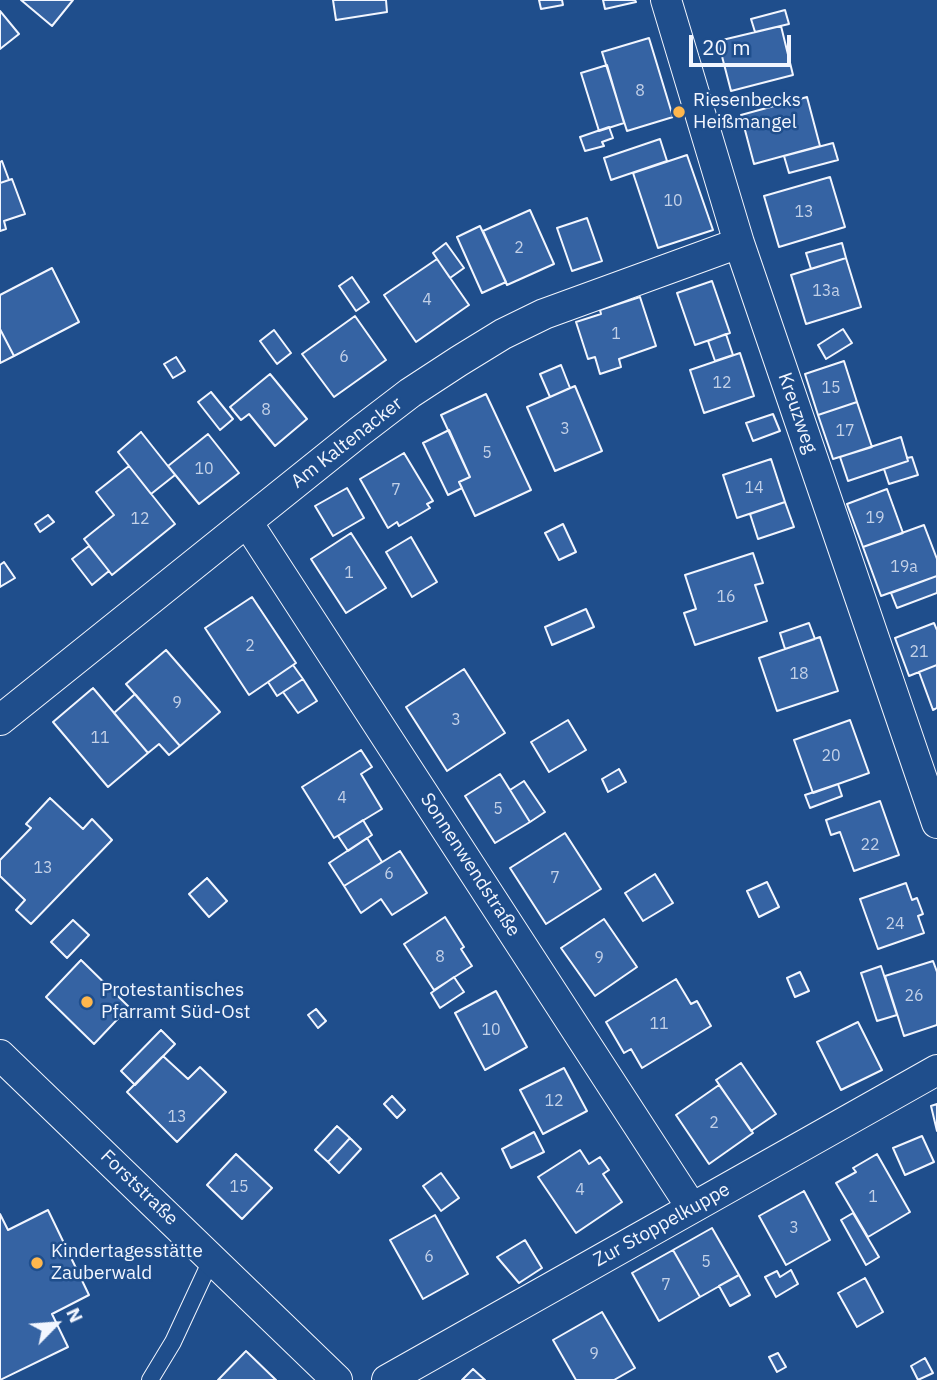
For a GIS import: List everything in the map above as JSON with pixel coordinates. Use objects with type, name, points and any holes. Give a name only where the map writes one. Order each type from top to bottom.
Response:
[{"type":"street","name":"Kreuzweg","points":[[666,0],[739,243],[937,824]]},
{"type":"street","name":"Am Kaltenacker","points":[[0,720],[410,393],[503,334],[544,314],[739,243]]},
{"type":"street","name":"Sonnenwendstraße","points":[[247,522],[692,1208]]},
{"type":"street","name":"Forststraße","points":[[0,1055],[337,1380]]},
{"type":"street","name":"Zur Stoppelkuppe","points":[[387,1380],[937,1069]]},
{"type":"lane","points":[[150,1380],[173,1342],[212,1258]]},
{"type":"building","points":[[21,0],[73,0],[52,26]]},
{"type":"building","points":[[333,0],[386,0],[387,12],[336,20]]},
{"type":"building","points":[[539,0],[562,0],[563,5],[541,9]]},
{"type":"building","points":[[603,0],[635,0],[636,2],[605,9]]},
{"type":"building","points":[[785,10],[789,24],[755,32],[751,19]]},
{"type":"building","points":[[0,11],[19,34],[0,49]]},
{"type":"building","points":[[781,26],[793,75],[731,91],[718,41]]},
{"type":"building","points":[[649,38],[673,117],[627,131],[602,52]]},
{"type":"building","points":[[607,65],[624,123],[599,131],[581,73]]},
{"type":"building","points":[[807,97],[820,146],[754,164],[741,115]]},
{"type":"building","points":[[609,127],[613,138],[602,142],[604,146],[585,151],[580,137]]},
{"type":"building","points":[[660,139],[667,161],[611,180],[604,158]]},
{"type":"building","points":[[833,143],[838,160],[789,173],[784,156]]},
{"type":"building","points":[[687,155],[713,230],[658,248],[633,173]]},
{"type":"building","points":[[2,161],[9,180],[0,183],[0,162]]},
{"type":"building","points":[[830,177],[845,227],[779,247],[764,196]]},
{"type":"building","points":[[12,179],[25,214],[4,221],[6,229],[0,231],[0,183]]},
{"type":"building","points":[[530,210],[554,264],[507,285],[483,231]]},
{"type":"building","points":[[587,218],[602,261],[572,271],[557,228]]},
{"type":"building","points":[[480,226],[506,282],[482,293],[457,237]]},
{"type":"building","points":[[446,243],[464,268],[450,278],[433,253]]},
{"type":"building","points":[[842,243],[846,258],[811,269],[806,253]]},
{"type":"building","points":[[846,258],[861,307],[806,324],[791,275]]},
{"type":"building","points":[[437,259],[469,305],[416,342],[384,295]]},
{"type":"building","points":[[52,268],[79,322],[14,356],[0,329],[0,295]]},
{"type":"building","points":[[352,277],[369,302],[356,311],[339,286]]},
{"type":"building","points":[[712,281],[730,333],[695,345],[677,293]]},
{"type":"building","points":[[640,297],[656,346],[619,359],[621,367],[600,374],[595,357],[588,359],[576,322],[601,314],[600,310]]},
{"type":"building","points":[[355,316],[386,360],[334,397],[302,354]]},
{"type":"building","points":[[0,329],[14,356],[0,363]]},
{"type":"building","points":[[843,329],[852,343],[826,359],[818,345]]},
{"type":"building","points":[[274,330],[291,353],[277,364],[260,341]]},
{"type":"building","points":[[726,334],[733,355],[715,361],[708,341]]},
{"type":"building","points":[[740,353],[754,396],[704,413],[690,370]]},
{"type":"building","points":[[176,357],[185,371],[173,378],[164,364]]},
{"type":"building","points":[[844,361],[857,402],[818,415],[805,374]]},
{"type":"building","points":[[561,365],[570,388],[550,397],[540,374]]},
{"type":"building","points":[[270,374],[307,419],[275,446],[249,414],[241,420],[230,407]]},
{"type":"building","points":[[575,386],[602,451],[555,471],[527,407]]},
{"type":"building","points":[[211,392],[233,419],[220,430],[198,402]]},
{"type":"building","points":[[486,394],[531,490],[475,516],[459,482],[470,477],[441,415]]},
{"type":"building","points":[[857,402],[872,447],[833,459],[818,415]]},
{"type":"building","points":[[773,414],[780,431],[753,441],[746,423]]},
{"type":"building","points":[[449,430],[470,477],[459,482],[462,488],[448,495],[423,443]]},
{"type":"building","points":[[141,432],[175,475],[151,494],[118,452]]},
{"type":"building","points":[[208,434],[239,473],[199,504],[168,466]]},
{"type":"building","points":[[901,437],[908,461],[848,481],[840,457]]},
{"type":"building","points":[[404,453],[433,501],[427,504],[430,508],[399,526],[397,522],[388,528],[360,479]]},
{"type":"building","points":[[912,457],[918,475],[889,484],[884,469],[908,461],[907,458]]},
{"type":"building","points":[[771,459],[785,502],[737,518],[723,475]]},
{"type":"building","points":[[129,466],[175,524],[112,575],[84,539],[114,515],[96,492]]},
{"type":"building","points":[[347,488],[364,518],[333,536],[315,506]]},
{"type":"building","points":[[887,489],[903,533],[863,547],[847,504]]},
{"type":"building","points":[[785,502],[794,527],[758,539],[750,514]]},
{"type":"building","points":[[48,515],[54,522],[40,532],[35,524]]},
{"type":"building","points":[[563,524],[576,552],[559,560],[545,533]]},
{"type":"building","points":[[924,525],[937,559],[937,576],[881,596],[863,547]]},
{"type":"building","points":[[351,533],[386,588],[346,613],[311,559]]},
{"type":"building","points":[[411,537],[437,582],[412,597],[386,552]]},
{"type":"building","points":[[89,546],[109,571],[92,585],[72,559]]},
{"type":"building","points":[[753,553],[763,583],[755,585],[767,621],[695,645],[684,613],[696,609],[685,575]]},
{"type":"building","points":[[4,562],[15,578],[0,587],[0,565]]},
{"type":"building","points":[[937,576],[937,593],[897,608],[891,593]]},
{"type":"building","points":[[252,597],[296,663],[249,695],[205,628]]},
{"type":"building","points":[[586,609],[594,627],[552,645],[545,627]]},
{"type":"building","points":[[809,623],[815,639],[785,649],[780,633]]},
{"type":"building","points":[[934,623],[937,630],[937,665],[909,676],[895,638]]},
{"type":"building","points":[[820,637],[838,691],[777,711],[759,658]]},
{"type":"building","points":[[166,650],[220,712],[180,746],[126,684]]},
{"type":"building","points":[[293,665],[303,679],[277,696],[268,682]]},
{"type":"building","points":[[937,665],[937,708],[933,710],[919,672]]},
{"type":"building","points":[[464,669],[505,733],[447,771],[406,707]]},
{"type":"building","points":[[303,679],[317,701],[298,713],[283,692]]},
{"type":"building","points":[[93,688],[148,753],[108,787],[53,722]]},
{"type":"building","points":[[135,694],[180,746],[169,755],[159,744],[148,753],[114,713]]},
{"type":"building","points":[[568,720],[586,750],[549,772],[531,742]]},
{"type":"building","points":[[850,720],[869,773],[813,793],[794,740]]},
{"type":"building","points":[[361,750],[372,767],[361,774],[382,809],[334,838],[302,787]]},
{"type":"building","points":[[619,769],[626,782],[608,792],[602,779]]},
{"type":"building","points":[[500,774],[530,822],[495,843],[465,796]]},
{"type":"building","points":[[524,781],[545,812],[530,822],[510,790]]},
{"type":"building","points":[[838,784],[842,796],[810,808],[805,795]]},
{"type":"building","points":[[50,798],[83,829],[92,819],[112,840],[31,924],[16,910],[25,900],[0,876],[0,860],[31,828],[26,824]]},
{"type":"building","points":[[880,801],[899,855],[854,871],[840,832],[831,835],[826,820]]},
{"type":"building","points":[[363,820],[372,835],[348,851],[338,836]]},
{"type":"building","points":[[565,833],[601,889],[546,924],[510,868]]},
{"type":"building","points":[[367,838],[382,862],[344,886],[329,863]]},
{"type":"building","points":[[400,851],[427,893],[392,915],[381,899],[361,913],[344,886]]},
{"type":"building","points":[[655,874],[673,903],[643,921],[625,893]]},
{"type":"building","points":[[207,878],[227,901],[209,917],[189,894]]},
{"type":"building","points":[[767,882],[779,907],[759,917],[747,891]]},
{"type":"building","points":[[906,883],[912,900],[917,898],[923,914],[918,916],[924,933],[878,949],[860,899]]},
{"type":"building","points":[[445,917],[464,947],[461,949],[472,966],[434,990],[404,944]]},
{"type":"building","points":[[604,919],[637,967],[595,996],[561,948]]},
{"type":"building","points":[[73,920],[89,935],[67,958],[51,942]]},
{"type":"building","name":"Protestantisches Pfarramt Süd-Ost","points":[[81,960],[129,1007],[94,1044],[46,997]]},
{"type":"building","points":[[933,961],[937,972],[937,1025],[904,1036],[885,976]]},
{"type":"building","points":[[881,966],[897,1015],[877,1021],[861,973]]},
{"type":"building","points":[[800,972],[809,991],[795,997],[787,978]]},
{"type":"building","points":[[454,977],[464,992],[440,1008],[431,993]]},
{"type":"building","points":[[676,979],[691,1004],[697,1001],[711,1026],[642,1068],[631,1049],[624,1053],[606,1022]]},
{"type":"building","points":[[496,991],[527,1047],[485,1070],[455,1013]]},
{"type":"building","points":[[316,1009],[326,1021],[318,1028],[308,1015]]},
{"type":"building","points":[[858,1022],[882,1070],[841,1090],[817,1042]]},
{"type":"building","points":[[161,1030],[175,1044],[135,1085],[121,1071]]},
{"type":"building","points":[[163,1056],[188,1079],[200,1067],[226,1092],[177,1142],[127,1092]]},
{"type":"building","points":[[741,1063],[776,1114],[751,1131],[716,1080]]},
{"type":"building","points":[[564,1068],[587,1111],[543,1134],[520,1090]]},
{"type":"building","points":[[719,1085],[753,1133],[709,1164],[676,1115]]},
{"type":"building","points":[[392,1096],[405,1110],[397,1118],[384,1104]]},
{"type":"building","points":[[937,1104],[937,1131],[931,1106]]},
{"type":"building","points":[[337,1126],[350,1138],[328,1162],[315,1150]]},
{"type":"building","points":[[534,1132],[544,1152],[511,1168],[502,1149]]},
{"type":"building","points":[[922,1136],[934,1162],[905,1175],[893,1148]]},
{"type":"building","points":[[350,1138],[361,1149],[339,1173],[328,1162]]},
{"type":"building","points":[[580,1150],[589,1164],[600,1157],[609,1170],[603,1174],[622,1202],[576,1233],[538,1177]]},
{"type":"building","points":[[236,1154],[272,1188],[242,1219],[207,1185]]},
{"type":"building","points":[[877,1154],[910,1212],[868,1237],[836,1183],[856,1172],[853,1168]]},
{"type":"building","points":[[441,1173],[459,1198],[441,1211],[423,1186]]},
{"type":"building","points":[[804,1191],[830,1240],[786,1265],[759,1216]]},
{"type":"building","name":"Kindertagesstätte Zauberwald","points":[[48,1210],[89,1295],[52,1314],[68,1347],[0,1380],[0,1214],[8,1230]]},
{"type":"building","points":[[853,1213],[879,1257],[866,1265],[841,1220]]},
{"type":"building","points":[[435,1215],[468,1274],[423,1299],[390,1240]]},
{"type":"building","points":[[712,1228],[739,1275],[700,1297],[673,1250]]},
{"type":"building","points":[[525,1240],[542,1268],[519,1283],[497,1257]]},
{"type":"building","points":[[673,1250],[700,1297],[659,1321],[632,1273]]},
{"type":"building","points":[[791,1270],[798,1284],[776,1297],[765,1277],[777,1271],[780,1277]]},
{"type":"building","points":[[739,1275],[750,1295],[730,1306],[719,1286]]},
{"type":"building","points":[[865,1278],[883,1312],[857,1327],[838,1293]]},
{"type":"building","points":[[602,1312],[635,1368],[614,1380],[576,1380],[553,1340]]},
{"type":"building","points":[[246,1351],[276,1380],[218,1380]]},
{"type":"building","points":[[778,1353],[786,1367],[777,1372],[769,1357]]},
{"type":"building","points":[[925,1358],[933,1373],[918,1380],[911,1366]]},
{"type":"building","points":[[473,1369],[485,1380],[462,1380]]},
{"type":"place","name":"Riesenbecks Heißmangel","points":[[679,112]]},
{"type":"place","name":"Protestantisches Pfarramt Süd-Ost","points":[[87,1002]]},
{"type":"place","name":"Kindertagesstätte Zauberwald","points":[[37,1263]]}]
